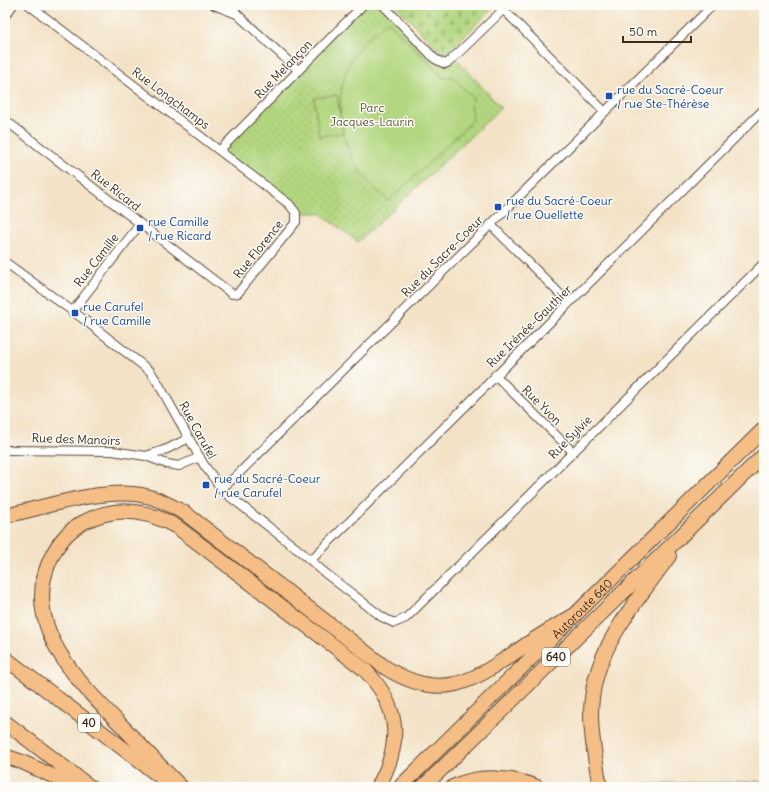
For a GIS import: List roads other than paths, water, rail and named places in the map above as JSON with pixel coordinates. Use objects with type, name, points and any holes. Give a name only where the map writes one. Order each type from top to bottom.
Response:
[{"type":"highway","name":"Autoroute 640","points":[[400,787],[764,429]]},
{"type":"highway","name":"Autoroute 640","points":[[423,787],[764,455]]},
{"type":"highway","points":[[5,516],[107,493],[138,494],[161,500],[185,513],[386,668],[407,680],[423,684],[454,685],[472,680],[495,667],[523,646],[575,615]]},
{"type":"highway","points":[[181,787],[82,685],[61,655],[44,615],[42,600],[43,582],[54,552],[65,536],[75,528],[88,520],[105,514],[123,511],[142,512],[158,517],[177,527],[364,669],[383,692],[390,707],[394,724],[394,741],[391,759],[378,787]]},
{"type":"highway","points":[[600,787],[594,748],[591,713],[593,692],[600,663],[618,628],[690,527]]},
{"type":"highway","name":"40","points":[[5,658],[173,787]]},
{"type":"highway","points":[[5,722],[90,787]]},
{"type":"highway","points":[[5,756],[22,762],[77,787]]},
{"type":"highway","points":[[453,787],[471,781],[497,778],[521,781],[537,787]]},
{"type":"street","points":[[5,16],[13,5]]},
{"type":"street","name":"Rue Longchamps","points":[[29,5],[290,204],[296,213]]},
{"type":"street","points":[[214,5],[238,15]]},
{"type":"street","points":[[231,5],[238,15],[298,70]]},
{"type":"street","name":"Rue Melançon","points":[[220,150],[363,5]]},
{"type":"street","points":[[383,5],[435,59],[445,64],[449,62],[506,7],[605,112]]},
{"type":"street","name":"Rue du Sacre-Coeur","points":[[221,490],[713,5]]},
{"type":"street","name":"Rue Irénée-Gauthier","points":[[311,560],[495,375],[764,109]]},
{"type":"street","name":"Rue Ricard","points":[[5,120],[232,294]]},
{"type":"street","name":"Rue Florence","points":[[232,294],[238,293],[296,222],[296,213]]},
{"type":"street","name":"Rue Camille","points":[[72,312],[140,224]]},
{"type":"street","points":[[491,225],[569,303]]},
{"type":"street","name":"Rue Carufel","points":[[5,262],[154,376],[213,480],[221,490],[311,560],[325,573],[391,622]]},
{"type":"street","name":"Rue Sylvie","points":[[391,622],[399,622],[406,618],[572,451],[764,263]]},
{"type":"street","name":"Rue Yvon","points":[[495,375],[572,451]]},
{"type":"street","name":"Rue des Manoirs","points":[[146,456],[167,449],[189,438]]},
{"type":"street","name":"Rue des Manoirs","points":[[5,450],[112,451],[146,456],[167,464],[180,466],[200,457]]},
{"type":"place","name":"rue du Sacré-Coeur / rue Ste-Thérèse","points":[[609,96]]},
{"type":"place","name":"rue du Sacré-Coeur / rue Ouellette","points":[[498,207]]},
{"type":"place","name":"rue Camille / rue Ricard","points":[[140,228]]},
{"type":"place","name":"rue Carufel / rue Camille","points":[[75,313]]},
{"type":"place","name":"rue du Sacré-Coeur / rue Carufel","points":[[206,485]]},
{"type":"park label","name":"Parc Jacques-Laurin","points":[[372,114]]}]
